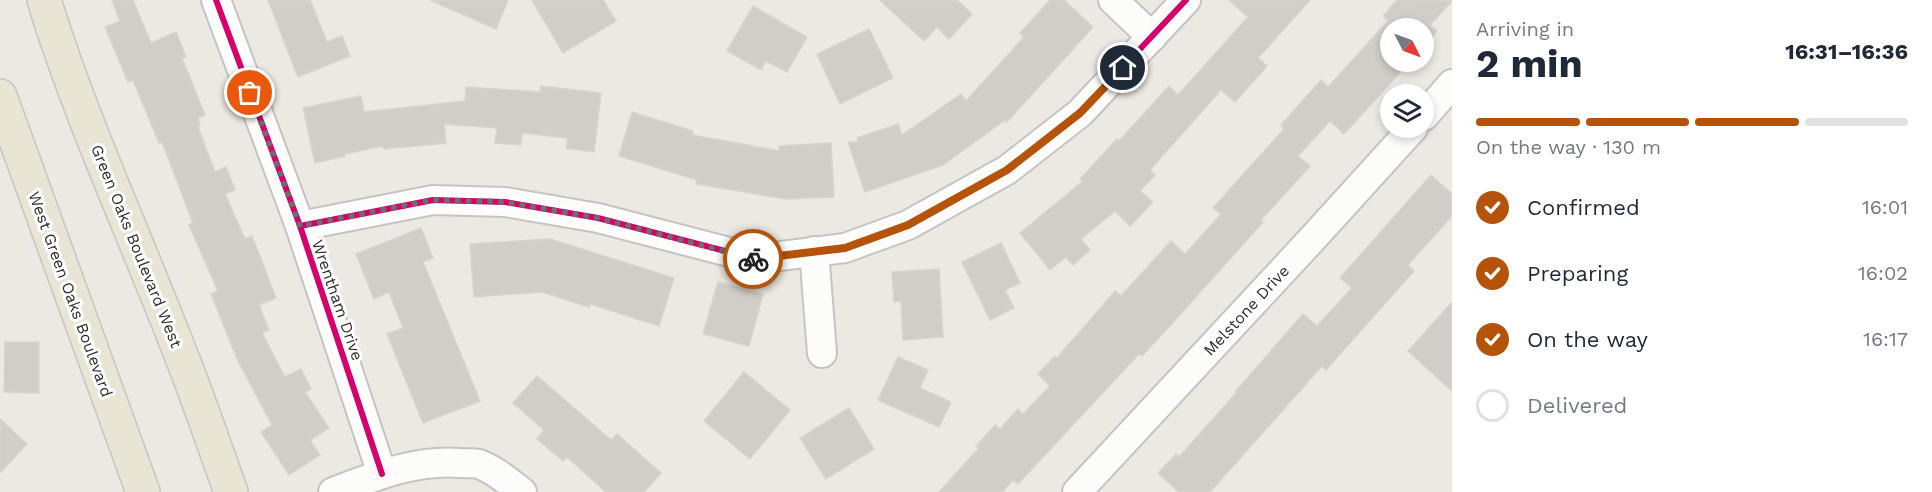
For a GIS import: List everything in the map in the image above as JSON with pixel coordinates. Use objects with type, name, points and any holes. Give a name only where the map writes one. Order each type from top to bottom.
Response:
[{"type":"main road","name":"Green Oaks Boulevard West","points":[[44,0],[57,43],[99,156],[183,359],[231,492]]},
{"type":"main road","name":"West Green Oaks Boulevard","points":[[0,96],[143,492]]},
{"type":"street","name":"Wrentham Drive","points":[[216,0],[300,226],[382,474]]},
{"type":"street","points":[[1113,0],[1152,37]]},
{"type":"street","points":[[300,226],[433,200],[504,202],[598,218],[756,259],[845,248],[908,225],[1007,170],[1080,113],[1186,0]]},
{"type":"street","points":[[1434,105],[1452,84]]},
{"type":"street","name":"Melstone Drive","points":[[1077,492],[1404,138]]},
{"type":"street","points":[[814,251],[822,353]]},
{"type":"street","points":[[333,492],[382,474],[427,464],[450,462],[477,464],[503,477],[522,492]]},
{"type":"building","points":[[112,0],[133,0],[151,43],[176,32],[186,57],[182,58],[205,115],[198,118],[200,126],[198,127],[215,172],[226,167],[235,190],[225,194],[245,239],[252,236],[276,298],[259,305],[269,330],[262,333],[285,377],[301,369],[311,389],[305,392],[329,428],[310,440],[320,455],[289,475],[261,432],[272,425],[237,359],[211,294],[218,291],[189,225],[193,223],[162,142],[159,143],[133,80],[128,82],[105,27],[120,21]]},
{"type":"building","points":[[268,0],[310,0],[327,42],[342,36],[350,56],[298,77]]},
{"type":"building","points":[[430,0],[508,0],[496,29]]},
{"type":"building","points":[[532,0],[603,0],[616,21],[563,53]]},
{"type":"building","points":[[880,0],[957,0],[972,14],[949,39],[937,27],[924,41]]},
{"type":"building","points":[[1050,0],[1064,0],[1093,27],[1007,122],[1005,120],[943,165],[865,192],[848,142],[858,142],[857,138],[898,124],[902,135],[961,94],[966,101],[1024,37],[1020,33]]},
{"type":"building","points":[[1229,0],[1310,0],[1258,58],[1267,66],[1235,102],[1221,90],[1150,170],[1155,175],[1140,191],[1153,202],[1130,226],[1115,211],[1081,239],[1090,250],[1073,265],[1066,257],[1050,270],[1020,233],[1083,181],[1080,179],[1117,139],[1119,141],[1169,86],[1178,95],[1248,17]]},
{"type":"building","points":[[1397,0],[1452,1],[1434,21],[1434,18],[1385,18],[1383,16]]},
{"type":"building","points":[[753,6],[807,37],[787,72],[766,61],[761,70],[727,51]]},
{"type":"building","points":[[869,29],[893,78],[840,104],[817,54]]},
{"type":"building","points":[[1380,30],[1380,72],[1401,72],[1390,84],[1380,84],[1380,95],[1344,134],[1330,121],[1298,156],[1310,166],[1261,220],[1263,222],[1142,356],[1139,354],[1018,484],[1013,480],[1002,492],[939,492],[979,448],[976,446],[995,425],[1000,429],[1018,409],[1023,414],[1050,386],[1038,374],[1055,356],[1057,358],[1115,291],[1121,296],[1171,241],[1185,254],[1221,214],[1213,208],[1284,129],[1281,125],[1321,80],[1328,87]]},
{"type":"building","points":[[541,86],[601,93],[594,152],[566,148],[568,138],[522,133],[521,145],[495,143],[497,128],[444,124],[446,143],[384,149],[383,146],[315,163],[303,108],[361,96],[364,112],[465,101],[466,87],[540,92]]},
{"type":"building","points":[[632,112],[693,131],[692,135],[753,146],[750,148],[759,147],[779,151],[779,146],[831,143],[834,197],[786,199],[696,184],[697,180],[619,156]]},
{"type":"building","points":[[1431,175],[1452,194],[1452,216],[1408,265],[1414,271],[1326,370],[1322,366],[1210,492],[1179,492],[1158,473],[1176,454],[1179,457],[1303,314],[1317,326],[1352,288],[1340,278]]},
{"type":"building","points":[[421,228],[433,258],[423,262],[480,401],[423,423],[387,334],[403,328],[389,292],[374,299],[356,254]]},
{"type":"building","points":[[550,239],[674,278],[659,326],[590,304],[589,307],[542,292],[474,297],[470,244]]},
{"type":"building","points":[[1001,243],[1020,283],[1005,290],[1014,308],[990,320],[962,262]]},
{"type":"building","points":[[939,269],[943,337],[903,340],[901,301],[894,302],[892,272]]},
{"type":"building","points":[[718,282],[763,294],[749,346],[703,334]]},
{"type":"building","points":[[1452,302],[1452,391],[1408,351]]},
{"type":"building","points":[[5,342],[39,342],[39,393],[4,392]]},
{"type":"building","points":[[898,357],[928,370],[920,388],[951,402],[939,427],[878,400]]},
{"type":"building","points":[[744,372],[790,410],[750,459],[704,421]]},
{"type":"building","points":[[537,376],[611,440],[617,434],[661,473],[644,492],[606,492],[567,457],[563,461],[537,439],[544,430],[513,403]]},
{"type":"building","points":[[849,408],[874,449],[826,479],[800,438]]},
{"type":"building","points":[[0,419],[27,444],[0,473]]},
{"type":"cycle path","points":[[216,0],[300,226],[382,474]]},
{"type":"cycle path","points":[[300,226],[433,200],[505,202],[598,218],[756,259],[845,248],[908,225],[1007,170],[1080,113],[1186,0]]},
{"type":"way so far","points":[[250,93],[300,226],[433,200],[504,202],[598,218],[753,259]]},
{"type":"route","points":[[753,259],[845,248],[908,225],[1007,170],[1080,113],[1123,68]]}]
